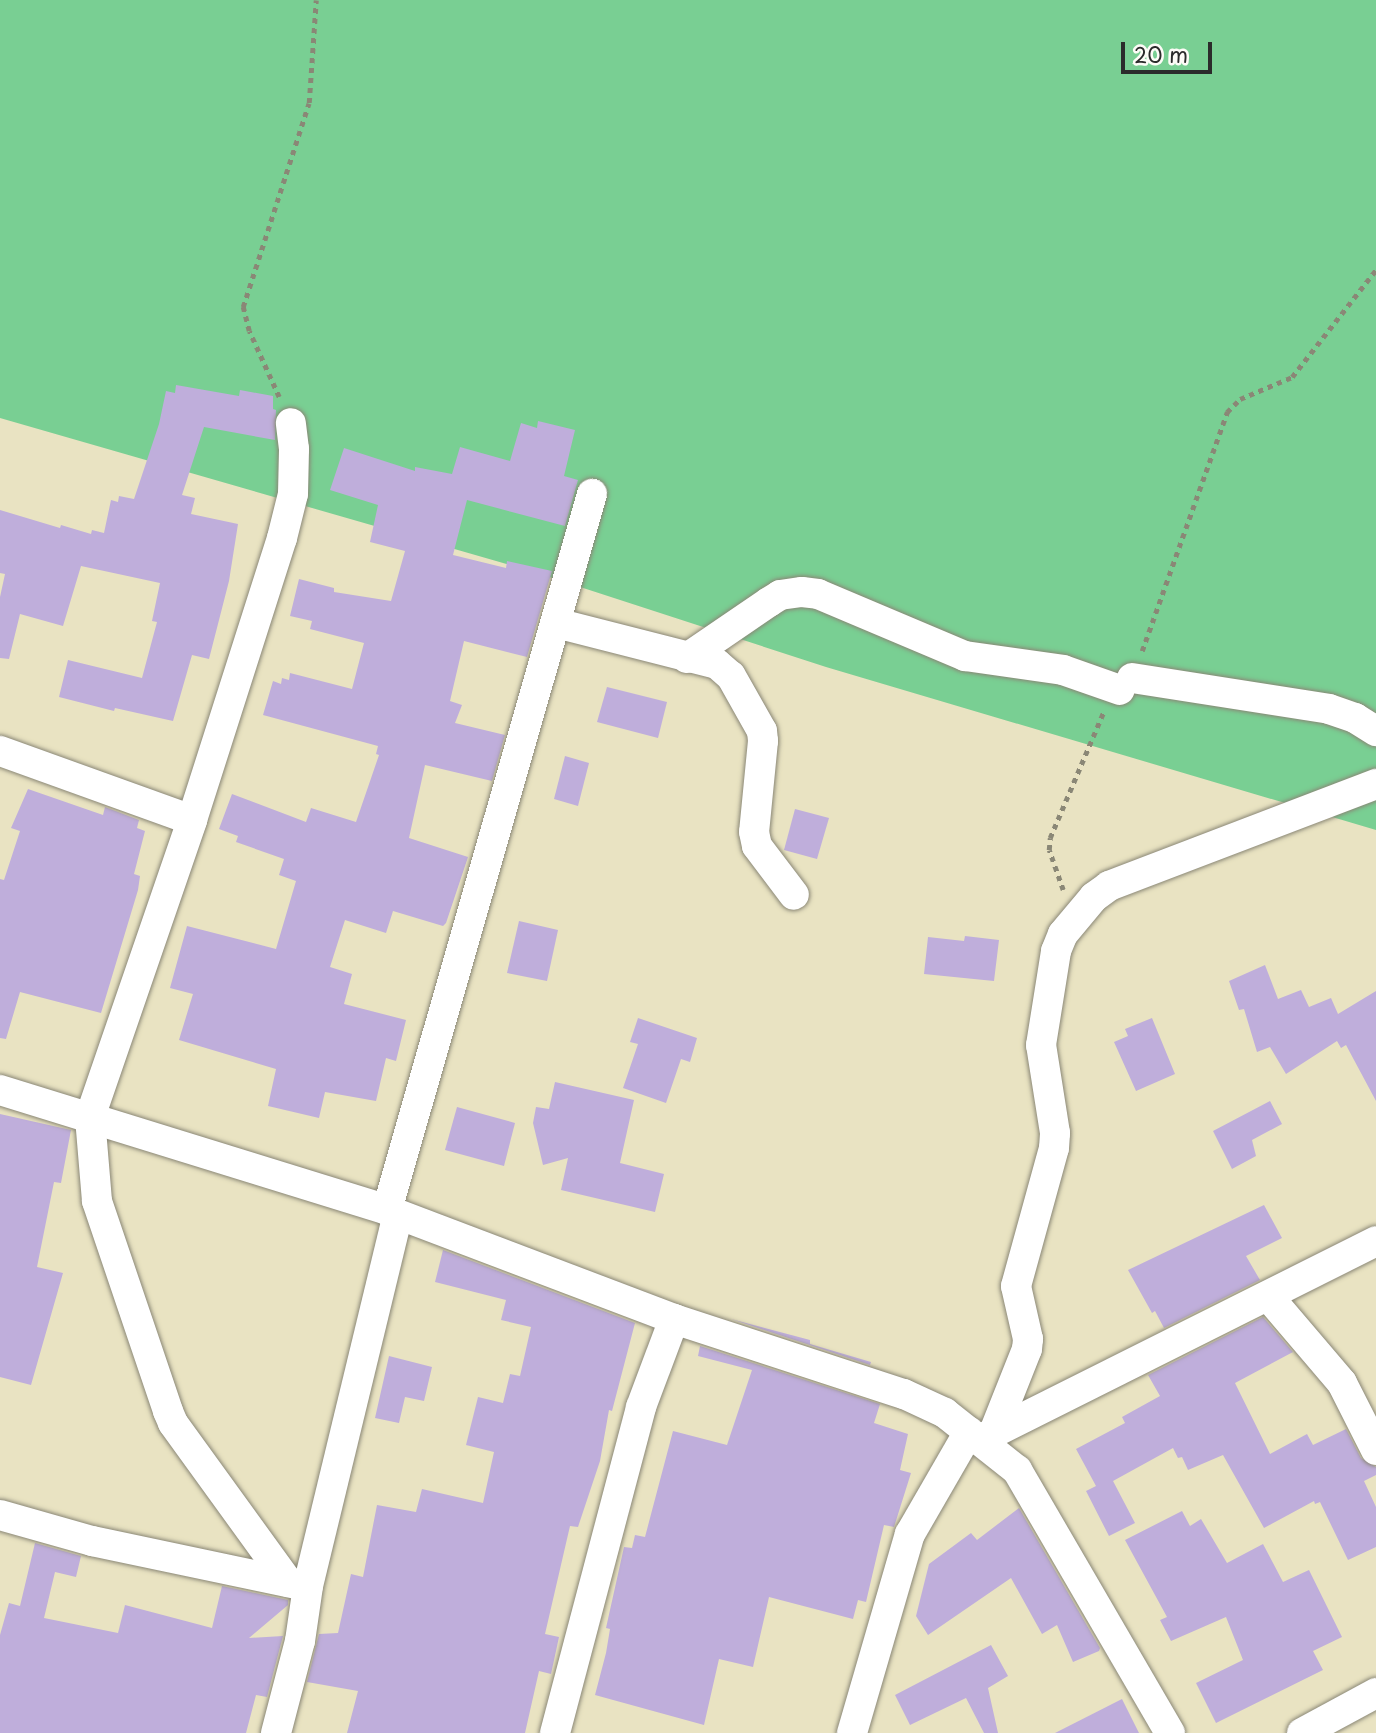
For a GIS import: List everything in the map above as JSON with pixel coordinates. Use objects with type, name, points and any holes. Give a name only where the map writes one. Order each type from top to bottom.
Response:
[{"type":"street","points":[[291,424],[294,449],[293,494],[282,538],[192,820],[90,1117],[97,1201],[168,1411],[298,1584]]},
{"type":"street","points":[[276,1733],[300,1641],[298,1584],[393,1213],[592,494]]},
{"type":"street","points":[[687,657],[769,602],[780,596],[802,592],[818,594],[965,656],[1063,670],[1126,684],[1329,709],[1355,718],[1376,731]]},
{"type":"street","points":[[556,623],[717,664],[726,669],[762,731],[764,746],[755,838],[761,853],[794,895]]},
{"type":"street","points":[[0,751],[192,820]]},
{"type":"street","points":[[852,1733],[910,1534],[922,1508],[981,1434],[1027,1349],[1028,1339],[1016,1286],[1054,1149],[1041,1045],[1056,951],[1073,920],[1094,897],[1109,886],[1376,784]]},
{"type":"street","points":[[0,1090],[393,1213],[674,1319],[904,1394],[945,1413],[981,1434],[1017,1470],[1170,1733]]},
{"type":"street","points":[[981,1434],[1376,1241]]},
{"type":"street","points":[[1268,1296],[1342,1383],[1376,1450]]},
{"type":"street","points":[[555,1733],[641,1406],[674,1319]]},
{"type":"street","points":[[0,1515],[93,1541],[298,1584]]},
{"type":"street","points":[[1302,1733],[1376,1693]]},
{"type":"path","points":[[291,424],[249,331],[243,307],[309,103],[316,0]]},
{"type":"path","points":[[1073,920],[1049,850],[1050,838],[1106,705],[1126,684],[1227,412],[1240,399],[1292,377],[1376,270]]},
{"type":"green space","points":[[0,0],[1376,0],[1376,830],[826,667],[534,572],[0,418]]},
{"type":"building","points":[[176,385],[239,396],[240,390],[273,396],[273,409],[276,410],[275,440],[204,427],[182,495],[195,498],[191,514],[238,524],[229,581],[209,659],[192,655],[173,721],[115,708],[114,711],[59,697],[68,660],[142,678],[157,622],[152,621],[160,583],[81,566],[63,626],[20,614],[9,659],[0,658],[0,597],[5,574],[0,573],[0,510],[60,528],[61,525],[91,534],[92,530],[104,533],[111,500],[118,502],[119,496],[134,499],[159,424],[166,391],[175,393]]},
{"type":"building","points":[[538,421],[575,430],[564,476],[578,480],[565,526],[467,500],[453,555],[506,568],[507,561],[552,571],[527,657],[464,641],[450,701],[462,705],[455,723],[505,735],[492,781],[425,765],[409,838],[468,857],[446,923],[443,926],[393,911],[386,933],[345,920],[330,967],[352,974],[344,1004],[406,1020],[396,1061],[386,1058],[376,1101],[325,1092],[319,1118],[268,1106],[276,1069],[179,1040],[193,994],[170,988],[187,926],[276,949],[296,881],[279,875],[284,859],[236,842],[238,836],[219,829],[232,794],[306,822],[311,808],[356,822],[379,755],[376,754],[378,746],[263,715],[273,681],[281,684],[282,678],[289,680],[290,673],[352,689],[364,643],[310,629],[312,621],[290,616],[299,579],[334,588],[334,592],[391,601],[405,551],[370,542],[378,505],[330,490],[344,448],[415,471],[415,467],[452,474],[460,447],[510,461],[521,423],[537,428]]},
{"type":"building","points":[[607,687],[667,702],[658,738],[597,722]]},
{"type":"building","points":[[565,756],[589,763],[578,806],[554,799]]},
{"type":"building","points":[[28,789],[103,815],[105,807],[139,820],[137,828],[145,831],[134,874],[140,876],[138,890],[101,1013],[20,992],[6,1039],[0,1038],[0,879],[4,880],[20,831],[11,828]]},
{"type":"building","points":[[795,809],[829,818],[817,859],[784,850]]},
{"type":"building","points":[[519,921],[558,930],[547,981],[507,973]]},
{"type":"building","points":[[965,936],[999,940],[994,981],[924,974],[928,937],[964,941]]},
{"type":"building","points":[[1265,965],[1278,999],[1301,990],[1309,1007],[1331,998],[1338,1014],[1376,991],[1376,1101],[1346,1045],[1341,1048],[1337,1041],[1286,1074],[1270,1047],[1257,1052],[1244,1009],[1239,1010],[1229,981]]},
{"type":"building","points":[[638,1018],[697,1038],[690,1062],[681,1059],[666,1103],[623,1088],[638,1044],[630,1042]]},
{"type":"building","points":[[1152,1018],[1175,1074],[1136,1091],[1114,1042],[1128,1036],[1125,1029]]},
{"type":"building","points":[[555,1082],[634,1100],[620,1163],[664,1174],[655,1212],[561,1190],[568,1158],[543,1165],[533,1123],[536,1107],[549,1109]]},
{"type":"building","points":[[1270,1101],[1282,1124],[1252,1140],[1256,1156],[1232,1169],[1213,1131]]},
{"type":"building","points":[[457,1107],[515,1123],[504,1166],[445,1150]]},
{"type":"building","points":[[0,1114],[71,1130],[61,1183],[54,1182],[37,1267],[63,1273],[31,1385],[0,1377]]},
{"type":"building","points":[[1264,1205],[1282,1238],[1246,1256],[1260,1280],[1164,1328],[1155,1311],[1152,1313],[1128,1270]]},
{"type":"building","points":[[443,1250],[635,1323],[612,1411],[609,1410],[600,1461],[578,1527],[570,1526],[545,1634],[559,1637],[551,1674],[539,1671],[525,1733],[347,1733],[358,1691],[307,1682],[319,1634],[338,1633],[351,1574],[363,1577],[377,1505],[416,1512],[422,1489],[483,1503],[494,1452],[466,1445],[478,1397],[503,1403],[510,1374],[520,1376],[531,1327],[501,1320],[506,1300],[435,1282]]},
{"type":"building","points":[[1263,1317],[1293,1352],[1235,1383],[1270,1454],[1307,1434],[1313,1445],[1346,1429],[1361,1458],[1376,1467],[1376,1475],[1364,1481],[1376,1507],[1376,1547],[1348,1560],[1320,1502],[1315,1504],[1314,1501],[1264,1528],[1223,1455],[1188,1470],[1182,1457],[1178,1458],[1173,1448],[1113,1481],[1135,1523],[1109,1536],[1086,1491],[1096,1486],[1076,1449],[1125,1423],[1122,1417],[1160,1396],[1148,1375]]},
{"type":"building","points":[[731,1319],[810,1340],[810,1344],[871,1362],[870,1365]]},
{"type":"building","points":[[700,1346],[880,1404],[874,1423],[908,1434],[900,1470],[911,1473],[894,1527],[884,1525],[866,1602],[858,1600],[853,1619],[769,1597],[753,1667],[719,1659],[704,1725],[595,1695],[606,1653],[610,1629],[606,1628],[624,1547],[632,1548],[635,1535],[645,1537],[673,1431],[727,1445],[752,1370],[698,1356]]},
{"type":"building","points":[[389,1356],[432,1367],[424,1401],[405,1397],[399,1423],[375,1418]]},
{"type":"building","points":[[1019,1508],[1100,1648],[1099,1651],[1073,1662],[1057,1625],[1042,1634],[1011,1578],[928,1635],[916,1616],[929,1564],[971,1533],[977,1540]]},
{"type":"building","points":[[1182,1511],[1190,1526],[1201,1519],[1227,1563],[1263,1544],[1283,1582],[1309,1570],[1342,1637],[1313,1651],[1323,1670],[1216,1723],[1196,1683],[1243,1660],[1226,1617],[1171,1641],[1160,1620],[1167,1617],[1125,1540]]},
{"type":"building","points":[[35,1543],[81,1556],[76,1577],[55,1572],[44,1618],[118,1633],[125,1605],[212,1628],[222,1586],[288,1600],[288,1605],[249,1638],[283,1636],[267,1697],[256,1695],[246,1733],[0,1733],[0,1635],[9,1603],[20,1606]]},
{"type":"building","points":[[991,1645],[1008,1676],[988,1688],[998,1733],[984,1733],[966,1698],[910,1725],[895,1695]]},
{"type":"building","points":[[1122,1699],[1139,1733],[1055,1733]]}]
